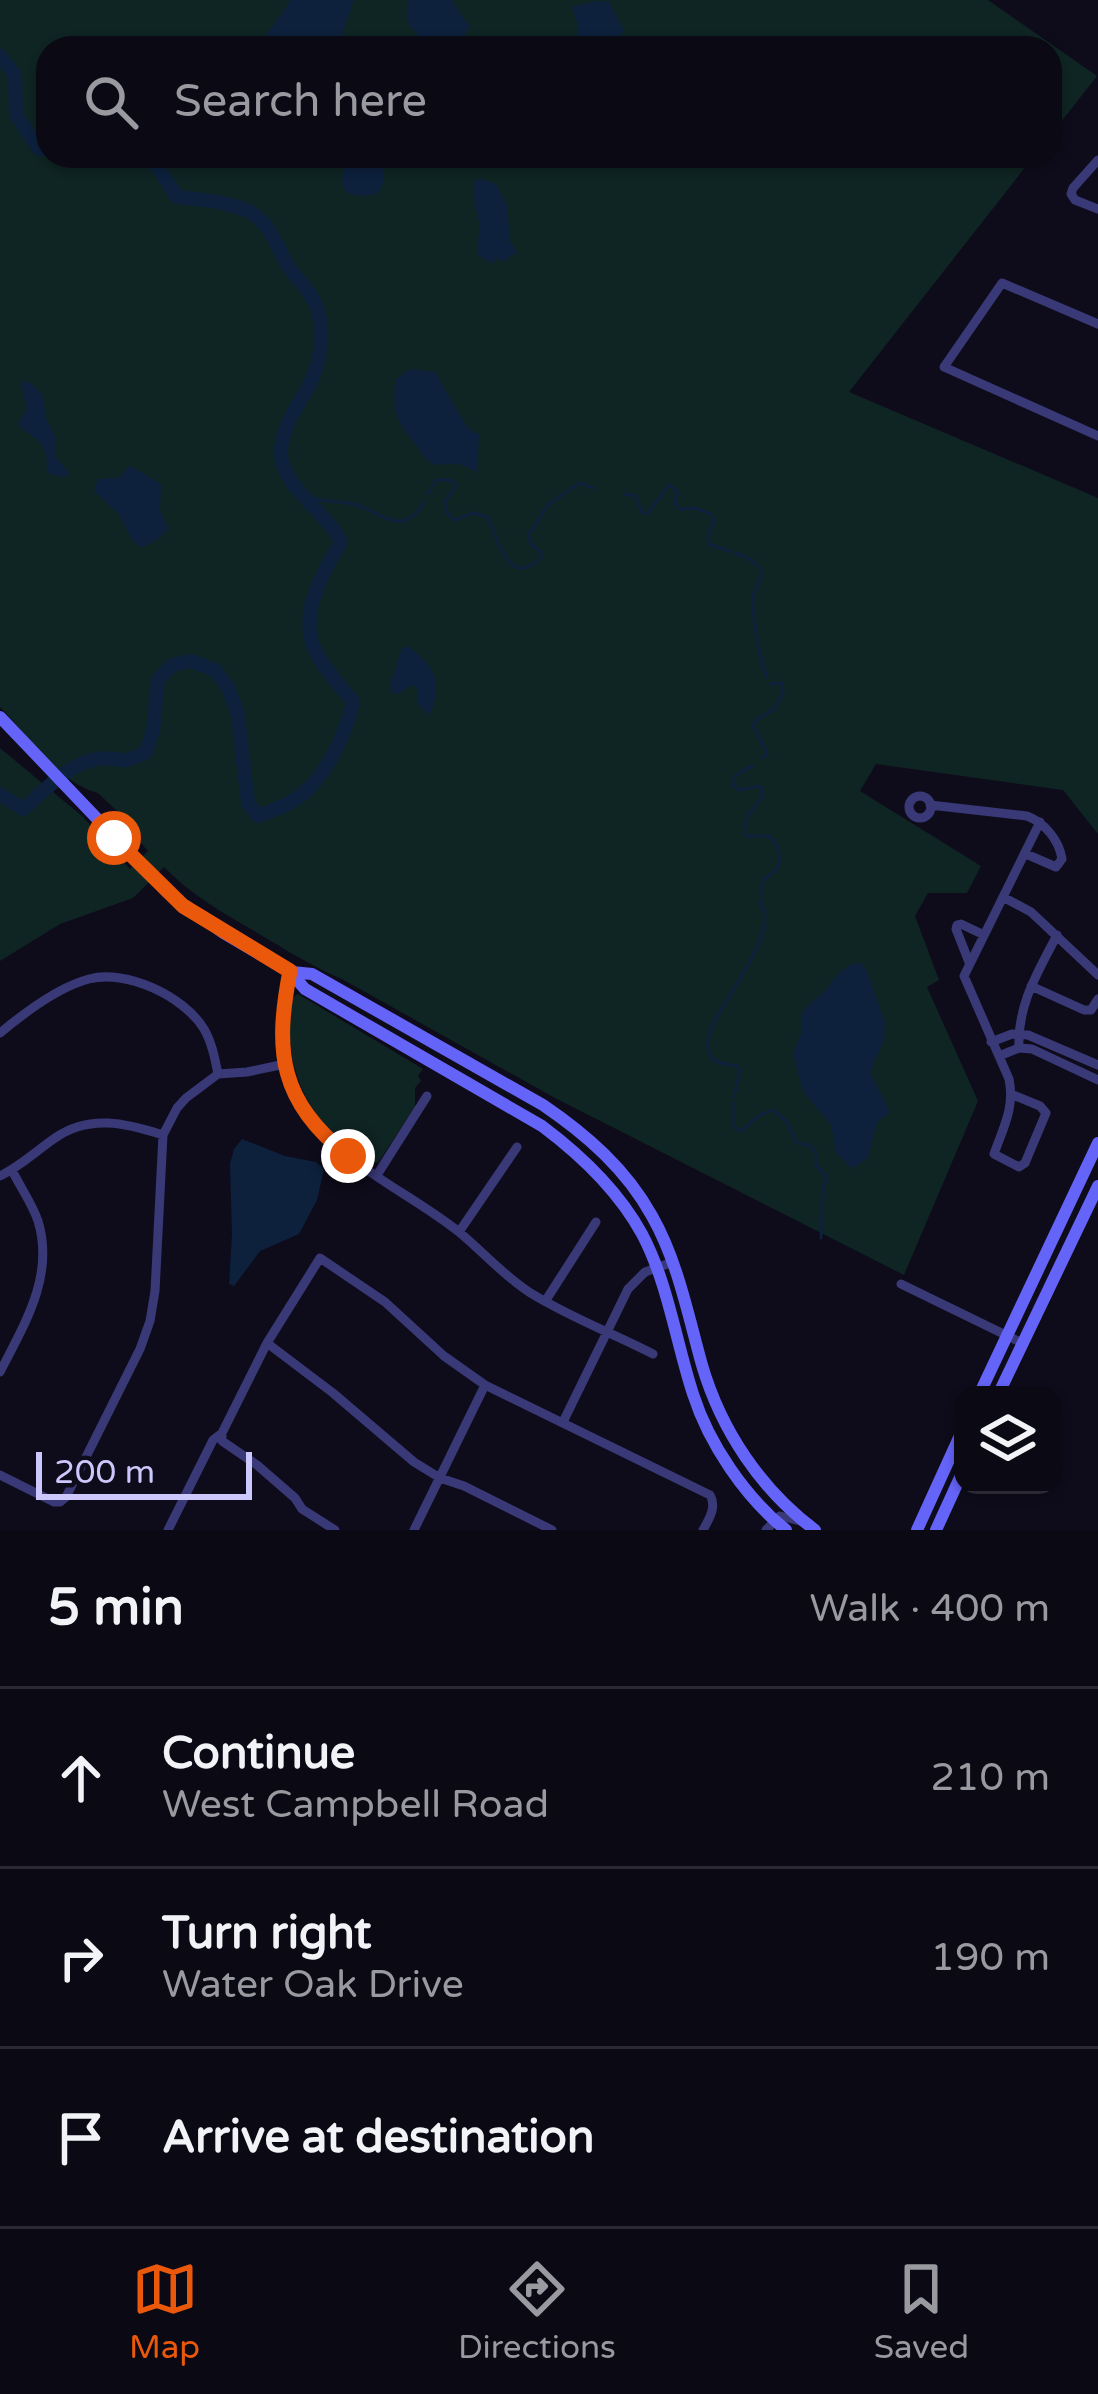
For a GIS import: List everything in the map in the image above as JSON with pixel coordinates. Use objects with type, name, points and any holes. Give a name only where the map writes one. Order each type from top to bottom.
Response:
[{"type":"main road","points":[[0,717],[183,906],[290,971],[305,989],[542,1126],[601,1177],[643,1236],[709,1432],[770,1525],[786,1530]]},
{"type":"main road","points":[[290,971],[312,974],[543,1105],[605,1153],[653,1216],[673,1262],[719,1412],[741,1451],[810,1526]]},
{"type":"main road","points":[[983,1386],[1098,1143]]},
{"type":"main road","points":[[1002,1386],[1098,1186]]},
{"type":"main road","points":[[691,1386],[708,1382]]},
{"type":"main road","points":[[917,1530],[954,1450]]},
{"type":"main road","points":[[936,1530],[954,1491]]},
{"type":"street","points":[[1098,160],[1071,194],[1098,209]]},
{"type":"street","points":[[1098,324],[1002,283],[944,367],[1098,436]]},
{"type":"street","points":[[930,805],[1027,816],[1040,822],[1062,859],[1049,866],[1026,854]]},
{"type":"street","points":[[1012,1095],[1046,1113],[1019,1167],[994,1154],[1012,1095],[964,976],[1040,822]]},
{"type":"street","points":[[1003,897],[1031,912],[1098,975]]},
{"type":"street","points":[[969,962],[957,925],[984,935]]},
{"type":"street","points":[[1019,1048],[1022,1006],[1057,935]]},
{"type":"street","points":[[290,971],[281,1019],[284,1064],[294,1091],[319,1130],[351,1158],[459,1232],[524,1289],[653,1354]]},
{"type":"street","points":[[0,1033],[84,980],[126,978],[160,993],[199,1022],[213,1049],[218,1074]]},
{"type":"street","points":[[1031,986],[1084,1010],[1091,1010],[1098,999]]},
{"type":"street","points":[[992,1042],[1018,1034],[1036,1037],[1098,1065]]},
{"type":"street","points":[[999,1056],[1019,1048],[1032,1049],[1098,1080]]},
{"type":"street","points":[[0,1475],[54,1502],[70,1490],[150,1322],[164,1135],[186,1098],[218,1074],[284,1064]]},
{"type":"street","points":[[377,1175],[427,1096]]},
{"type":"street","points":[[0,1176],[65,1132],[91,1123],[118,1123],[164,1135]]},
{"type":"street","points":[[459,1232],[517,1147]]},
{"type":"street","points":[[0,1372],[35,1302],[41,1275],[38,1221],[12,1170]]},
{"type":"street","points":[[546,1300],[596,1222]]},
{"type":"street","points":[[335,1530],[302,1509],[257,1465],[222,1441],[224,1425],[267,1343],[320,1258],[385,1302],[444,1356],[485,1384],[704,1491],[713,1501],[703,1530]]},
{"type":"street","points":[[563,1422],[628,1289],[637,1279],[673,1262]]},
{"type":"street","points":[[901,1284],[1022,1343]]},
{"type":"street","points":[[267,1343],[414,1462],[551,1530]]},
{"type":"street","points":[[414,1530],[485,1384]]},
{"type":"street","points":[[168,1530],[213,1440],[222,1433]]},
{"type":"street","points":[[770,1525],[784,1516],[810,1526]]},
{"type":"green space","points":[[0,0],[988,0],[1040,36],[36,36],[36,168],[1025,168],[849,392],[1098,498],[1098,834],[1063,790],[876,764],[860,791],[981,866],[967,893],[928,893],[915,916],[939,980],[927,987],[978,1101],[904,1275],[553,1097],[306,961],[215,908],[164,867],[133,898],[60,924],[0,961],[0,748],[82,816],[130,869],[148,851],[134,835],[138,831],[98,793],[57,769],[0,707]]},
{"type":"green space","points":[[1062,52],[1097,76],[1062,121]]},
{"type":"green space","points":[[298,994],[423,1069],[415,1088],[415,1107],[378,1163],[356,1154],[337,1138],[303,1091],[290,1037],[292,998]]},
{"type":"water","points":[[290,0],[353,0],[342,36],[266,36]]},
{"type":"water","points":[[409,0],[452,0],[471,26],[464,36],[418,36],[408,22]]},
{"type":"water","points":[[609,2],[624,31],[620,36],[578,36],[572,7]]},
{"type":"water","points":[[344,168],[384,168],[382,187],[375,195],[347,192]]},
{"type":"water","points":[[474,181],[496,184],[507,206],[510,241],[518,254],[493,264],[477,255]]},
{"type":"water","points":[[411,369],[435,372],[464,422],[479,434],[477,473],[462,465],[432,463],[407,433],[398,417],[394,390],[396,379]]},
{"type":"water","points":[[24,381],[42,394],[47,422],[56,437],[55,456],[69,473],[66,477],[48,472],[42,446],[20,427],[27,410]]},
{"type":"water","points":[[130,466],[161,484],[160,510],[168,529],[142,548],[132,540],[118,513],[94,491],[98,479],[118,478]]},
{"type":"water","points":[[407,646],[425,661],[434,677],[436,695],[429,716],[418,704],[417,687],[412,685],[398,694],[390,686],[402,648]]},
{"type":"water","points":[[860,963],[885,1023],[884,1039],[870,1073],[890,1112],[877,1122],[868,1158],[852,1169],[836,1153],[831,1125],[803,1091],[793,1054],[808,1005],[839,973]]},
{"type":"water","points":[[242,1139],[316,1162],[324,1169],[317,1200],[299,1234],[260,1251],[234,1286],[229,1284],[230,1164]]},
{"type":"waterway","points":[[0,56],[15,75],[16,115],[36,145]]},
{"type":"waterway","points":[[0,794],[23,809],[77,766],[98,759],[130,759],[146,752],[158,680],[172,665],[191,661],[215,670],[228,687],[238,716],[248,803],[258,816],[294,800],[314,782],[339,743],[353,702],[322,662],[310,635],[315,593],[341,542],[282,463],[286,427],[317,365],[318,310],[257,216],[233,205],[177,197],[158,168]]},
{"type":"waterway","points":[[428,494],[436,480],[457,485],[444,503],[448,514],[454,520],[474,513],[487,517],[506,557],[520,568],[541,558],[528,534],[546,507],[580,483],[593,488]]},
{"type":"waterway","points":[[625,494],[636,496],[647,514],[669,485],[678,492],[675,503],[680,509],[711,514],[709,544],[729,551]]},
{"type":"waterway","points":[[304,496],[354,504],[396,521],[412,516],[424,502]]},
{"type":"waterway","points":[[735,553],[760,569],[753,606],[767,677]]},
{"type":"waterway","points":[[762,758],[767,753],[753,726],[774,709],[783,693],[782,683],[770,684]]},
{"type":"waterway","points":[[753,765],[735,776],[732,784],[739,790],[762,788],[762,798],[747,816],[744,833],[770,837],[778,850],[778,866],[763,880],[760,896]]},
{"type":"waterway","points":[[734,1097],[740,1071],[713,1059],[708,1042],[761,939],[765,918],[760,901]]},
{"type":"waterway","points":[[733,1102],[736,1129],[741,1131],[773,1110],[787,1122],[797,1143],[809,1145],[816,1153],[816,1165],[827,1178],[821,1238]]},
{"type":"route","points":[[114,838],[183,906],[290,971],[281,1019],[284,1064],[306,1112],[348,1156]]}]
